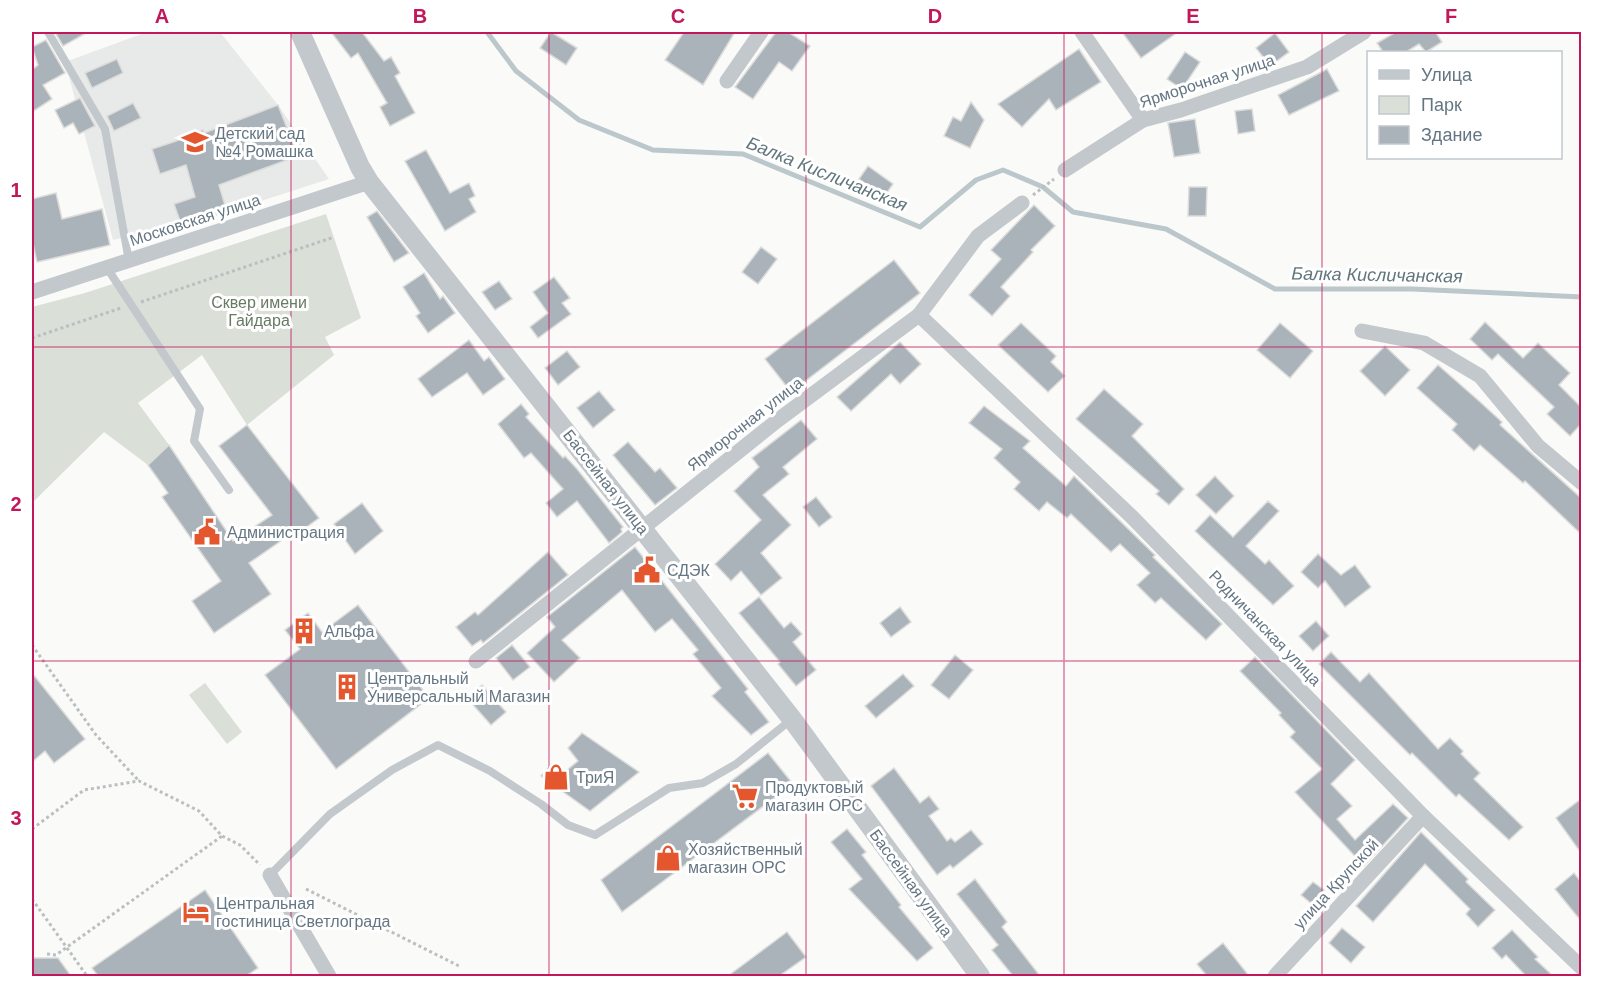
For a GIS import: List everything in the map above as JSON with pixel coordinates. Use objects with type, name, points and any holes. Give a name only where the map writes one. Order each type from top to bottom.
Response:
[{"type":"street","name":"Бассейная улица","points":[[300,32],[360,167],[369,182],[792,719],[980,976]]},
{"type":"street","points":[[727,81],[761,32]]},
{"type":"street","points":[[1082,32],[1143,120]]},
{"type":"street","name":"Ярморочная улица","points":[[1065,170],[1143,120],[1182,110],[1307,67],[1364,32]]},
{"type":"street","name":"Московская улица","points":[[32,292],[369,182]]},
{"type":"street","name":"Ярморочная улица","points":[[476,662],[778,420],[919,315],[978,236],[1022,202]]},
{"type":"street","name":"Родничанская улица","points":[[919,315],[1131,516],[1423,816],[1581,968]]},
{"type":"street","points":[[1362,331],[1424,343],[1480,376],[1539,446],[1581,483]]},
{"type":"street","name":"улица Крупской","points":[[1275,976],[1423,816]]},
{"type":"street","points":[[270,875],[329,976]]},
{"type":"lane","points":[[48,32],[105,129],[129,261]]},
{"type":"lane","points":[[107,268],[200,409],[194,441],[229,490]]},
{"type":"lane","points":[[270,875],[330,814],[392,770],[438,745],[490,771],[541,804],[568,825],[595,835],[669,788],[703,783],[736,764],[792,719]]},
{"type":"path","points":[[1022,202],[1065,170]]},
{"type":"path","points":[[32,338],[334,237]]},
{"type":"path","points":[[32,645],[96,735],[139,781],[199,811],[222,836],[240,845],[270,875]]},
{"type":"path","points":[[32,829],[84,790],[139,781]]},
{"type":"path","points":[[47,954],[56,955],[222,836]]},
{"type":"path","points":[[306,889],[459,966]]},
{"type":"path","points":[[32,899],[87,976]]},
{"type":"shaded area","name":"Детский сад №4 Ромашка","points":[[147,32],[220,32],[278,105],[329,179],[227,212],[113,240],[65,62]]},
{"type":"green space","name":"Сквер имени Гайдара","points":[[326,214],[361,318],[325,337],[334,355],[247,425],[202,355],[138,403],[169,445],[148,465],[104,432],[32,503],[32,307],[85,293]]},
{"type":"green space","points":[[205,683],[242,732],[227,744],[189,695]]},
{"type":"building","points":[[88,32],[63,46],[56,34]]},
{"type":"building","points":[[331,32],[362,32],[384,61],[391,57],[400,73],[395,76],[415,113],[390,126],[380,107],[387,103],[358,53],[351,58]]},
{"type":"building","points":[[551,32],[577,48],[566,65],[540,48]]},
{"type":"building","points":[[684,32],[735,32],[703,85],[665,60]]},
{"type":"building","points":[[776,32],[788,32],[810,46],[792,71],[779,62],[753,99],[735,87]]},
{"type":"building","points":[[1122,32],[1178,32],[1141,58]]},
{"type":"building","points":[[1396,32],[1439,32],[1436,33],[1442,42],[1428,51],[1419,44],[1408,51],[1382,51],[1377,43]]},
{"type":"building","points":[[1275,33],[1289,52],[1270,66],[1256,48]]},
{"type":"building","points":[[46,40],[65,73],[43,85],[52,99],[32,112],[32,67],[33,69],[38,65],[32,47]]},
{"type":"building","points":[[1079,49],[1101,82],[1056,110],[1049,99],[1022,127],[998,104]]},
{"type":"building","points":[[1185,52],[1200,62],[1182,89],[1167,79]]},
{"type":"building","points":[[117,59],[123,73],[92,88],[85,73]]},
{"type":"building","points":[[1327,69],[1339,91],[1289,115],[1278,95]]},
{"type":"building","points":[[80,98],[95,126],[79,134],[73,123],[64,128],[55,110]]},
{"type":"building","points":[[971,102],[984,120],[970,148],[944,136],[953,117],[961,121]]},
{"type":"building","points":[[133,103],[141,118],[114,131],[107,116]]},
{"type":"building","points":[[278,105],[298,156],[219,185],[227,212],[201,219],[200,215],[180,221],[174,204],[195,197],[186,165],[160,174],[152,149],[179,140],[178,137],[203,130],[204,133]]},
{"type":"building","points":[[1252,109],[1255,131],[1238,134],[1235,111]]},
{"type":"building","points":[[1195,119],[1200,153],[1174,157],[1168,123]]},
{"type":"building","points":[[426,150],[450,193],[469,183],[475,196],[469,199],[476,212],[445,231],[405,161]]},
{"type":"building","points":[[868,166],[893,184],[884,197],[859,179]]},
{"type":"building","points":[[1189,187],[1207,187],[1206,216],[1188,216]]},
{"type":"building","points":[[56,193],[62,219],[102,209],[110,245],[37,262],[32,239],[32,199]]},
{"type":"building","points":[[1034,205],[1055,226],[1031,250],[1033,252],[1001,287],[1010,296],[992,316],[969,295],[1001,259],[991,250]]},
{"type":"building","points":[[377,211],[409,253],[394,262],[367,217]]},
{"type":"building","points":[[761,247],[777,259],[758,284],[742,272]]},
{"type":"building","points":[[894,260],[920,293],[791,392],[765,359]]},
{"type":"building","points":[[424,273],[440,299],[443,296],[455,313],[428,333],[416,316],[420,313],[403,287]]},
{"type":"building","points":[[554,277],[570,298],[562,303],[571,314],[538,338],[530,327],[548,313],[533,292]]},
{"type":"building","points":[[499,281],[512,299],[495,310],[482,292]]},
{"type":"building","points":[[1485,322],[1523,358],[1538,343],[1570,373],[1559,385],[1581,407],[1581,424],[1570,436],[1547,414],[1554,407],[1498,354],[1492,360],[1470,339]]},
{"type":"building","points":[[1021,323],[1056,356],[1051,362],[1065,376],[1048,392],[998,345]]},
{"type":"building","points":[[1280,323],[1313,351],[1290,378],[1257,350]]},
{"type":"building","points":[[469,340],[484,361],[489,357],[505,379],[483,395],[467,373],[432,397],[418,379]]},
{"type":"building","points":[[900,342],[921,364],[900,384],[891,374],[851,411],[837,397]]},
{"type":"building","points":[[1385,346],[1410,370],[1385,396],[1360,371]]},
{"type":"building","points":[[567,351],[580,367],[558,385],[545,368]]},
{"type":"building","points":[[1438,365],[1502,422],[1500,425],[1581,498],[1581,534],[1525,481],[1523,483],[1480,445],[1474,451],[1452,430],[1457,424],[1417,388]]},
{"type":"building","points":[[1104,389],[1143,424],[1132,436],[1184,489],[1169,505],[1156,494],[1159,491],[1076,419]]},
{"type":"building","points":[[599,391],[615,410],[593,428],[577,408]]},
{"type":"building","points":[[521,404],[529,414],[526,417],[563,458],[565,456],[577,469],[623,527],[622,532],[609,543],[577,501],[557,517],[546,503],[563,489],[531,453],[524,458],[498,424]]},
{"type":"building","points":[[984,406],[1030,441],[1023,448],[1066,486],[1074,476],[1222,624],[1206,640],[1161,598],[1155,603],[1137,585],[1150,573],[1120,544],[1111,552],[1071,514],[1067,518],[1047,502],[1039,511],[1014,489],[1020,482],[994,458],[1002,449],[969,423]]},
{"type":"building","points":[[801,420],[817,439],[783,467],[789,474],[763,495],[791,525],[761,553],[782,578],[761,595],[741,571],[731,581],[715,564],[761,520],[734,491],[759,467],[752,458]]},
{"type":"building","name":"Администрация","points":[[247,425],[319,518],[290,539],[288,536],[249,563],[271,594],[214,633],[192,601],[221,581],[162,497],[168,493],[148,465],[169,445],[233,541],[272,515],[219,446]]},
{"type":"building","points":[[628,442],[655,472],[660,468],[677,488],[655,505],[613,455]]},
{"type":"building","points":[[1215,476],[1234,496],[1216,514],[1196,495]]},
{"type":"building","points":[[816,497],[832,517],[819,527],[803,507]]},
{"type":"building","points":[[1268,501],[1279,511],[1246,546],[1265,564],[1269,560],[1294,586],[1273,605],[1195,531],[1210,515],[1233,537]]},
{"type":"building","points":[[362,503],[383,531],[355,554],[334,524]]},
{"type":"building","points":[[635,547],[748,689],[745,692],[769,722],[751,735],[712,696],[721,688],[693,654],[698,650],[672,619],[655,632],[622,590],[562,640],[580,658],[554,682],[527,653],[555,627],[547,617]]},
{"type":"building","points":[[548,552],[568,575],[483,643],[481,640],[472,646],[456,627],[475,612],[478,615]]},
{"type":"building","points":[[1318,554],[1341,575],[1355,565],[1371,587],[1345,607],[1325,581],[1318,588],[1301,572]]},
{"type":"building","points":[[759,597],[784,628],[791,622],[802,634],[793,642],[816,670],[796,686],[778,664],[780,662],[739,613]]},
{"type":"building","name":"Центральный Универсальный Магазин","points":[[358,605],[429,698],[336,769],[265,675],[300,649],[285,630],[308,613],[322,632]]},
{"type":"building","points":[[900,607],[911,622],[891,637],[880,623]]},
{"type":"building","points":[[1316,621],[1329,636],[1313,651],[1299,636]]},
{"type":"building","points":[[512,645],[530,667],[513,680],[496,658]]},
{"type":"building","points":[[1331,652],[1360,682],[1369,673],[1438,749],[1450,738],[1463,751],[1461,754],[1480,773],[1474,779],[1523,827],[1509,840],[1459,794],[1456,797],[1412,753],[1410,755],[1319,664]]},
{"type":"building","points":[[955,655],[973,670],[949,699],[931,685]]},
{"type":"building","points":[[1255,657],[1355,760],[1331,784],[1352,806],[1337,819],[1355,840],[1393,804],[1408,818],[1364,866],[1295,792],[1322,769],[1290,737],[1295,732],[1279,715],[1281,713],[1240,671]]},
{"type":"building","points":[[32,673],[85,739],[54,763],[45,751],[32,762]]},
{"type":"building","points":[[903,674],[914,686],[876,718],[865,706]]},
{"type":"building","points":[[482,685],[506,712],[491,725],[467,698]]},
{"type":"building","points":[[582,733],[639,772],[590,811],[541,776],[552,764],[561,775],[578,761],[568,748]]},
{"type":"building","points":[[768,753],[793,784],[622,912],[601,880]]},
{"type":"building","points":[[894,768],[920,803],[929,796],[939,809],[929,816],[947,841],[951,838],[955,842],[971,830],[983,844],[953,868],[950,865],[937,875],[871,786]]},
{"type":"building","points":[[1581,799],[1581,853],[1556,818]]},
{"type":"building","points":[[847,829],[866,852],[862,855],[901,905],[899,907],[933,948],[917,961],[849,889],[862,879],[831,842]]},
{"type":"building","points":[[1421,832],[1495,910],[1478,927],[1466,914],[1470,909],[1425,864],[1373,922],[1356,906]]},
{"type":"building","points":[[1574,873],[1581,882],[1581,921],[1555,889]]},
{"type":"building","points":[[975,879],[1007,922],[1002,927],[1040,976],[1013,976],[992,950],[998,945],[957,894]]},
{"type":"building","points":[[1313,882],[1324,890],[1312,904],[1301,895]]},
{"type":"building","name":"Центральная гостиница Светлограда","points":[[205,890],[258,968],[246,976],[98,976],[92,968]]},
{"type":"building","points":[[1342,928],[1365,947],[1351,963],[1329,943]]},
{"type":"building","points":[[1512,930],[1538,957],[1535,959],[1553,976],[1526,976],[1506,955],[1502,959],[1492,948]]},
{"type":"building","points":[[787,932],[806,957],[779,976],[728,976]]},
{"type":"building","points":[[1223,943],[1249,976],[1207,976],[1197,964]]},
{"type":"building","points":[[32,958],[58,958],[71,976],[32,976]]},
{"type":"waterway","name":"Балка Кисличанская","points":[[487,32],[516,71],[579,120],[653,150],[743,154],[920,227],[976,180],[1003,170],[1043,187],[1073,212],[1166,229],[1275,289],[1412,289],[1582,297]]},
{"type":"place","name":"Детский сад №4 Ромашка","points":[[195,142]]},
{"type":"place","name":"Администрация","points":[[207,532]]},
{"type":"place","name":"СДЭК","points":[[647,570]]},
{"type":"place","name":"Альфа","points":[[304,631]]},
{"type":"place","name":"Центральный Универсальный Магазин","points":[[347,687]]},
{"type":"place","name":"ТриЯ","points":[[556,777]]},
{"type":"place","name":"Продуктовый магазин ОРС","points":[[745,796]]},
{"type":"place","name":"Хозяйственный магазин ОРС","points":[[668,858]]},
{"type":"place","name":"Центральная гостиница Светлограда","points":[[196,912]]}]
